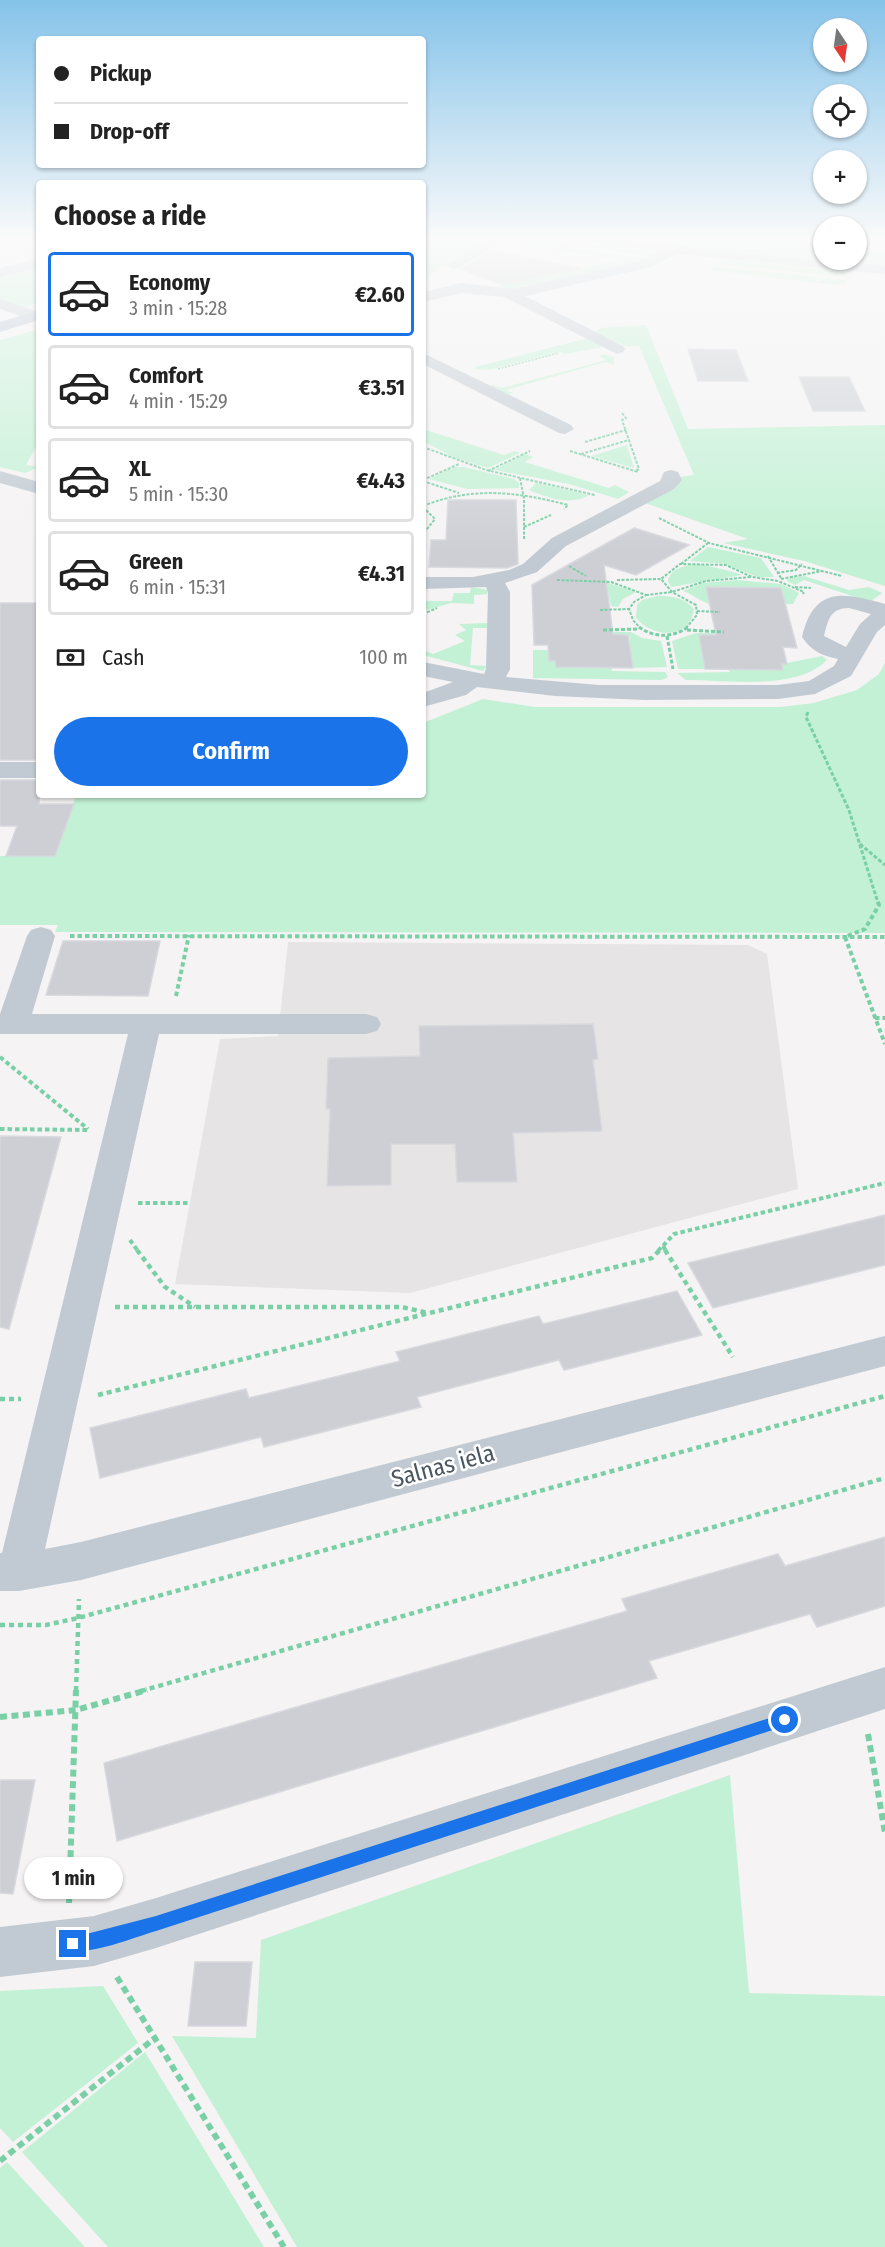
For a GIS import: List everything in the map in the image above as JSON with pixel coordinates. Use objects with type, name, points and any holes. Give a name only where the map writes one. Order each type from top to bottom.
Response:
[{"type":"street","points":[[604,343],[616,349]]},
{"type":"street","points":[[426,359],[458,371],[565,429]]},
{"type":"street","points":[[9,480],[36,473]]},
{"type":"street","points":[[426,583],[493,580],[515,575],[530,568],[545,552],[559,542],[629,506],[664,483],[635,475]]},
{"type":"street","points":[[9,480],[36,487]]},
{"type":"street","points":[[426,699],[447,695],[481,682],[498,669],[498,592],[493,580]]},
{"type":"street","points":[[426,670],[481,682],[557,690],[753,692],[805,697],[843,671],[854,656],[868,629],[885,611],[846,600],[838,600],[824,608],[814,625],[813,637],[817,643],[835,652],[854,656]]},
{"type":"street","points":[[0,770],[36,770]]},
{"type":"street","points":[[41,936],[7,1024],[366,1024]]},
{"type":"street","points":[[9,1572],[59,1398],[104,1204],[158,1023]]},
{"type":"street","name":"Salnas iela","points":[[9,1572],[81,1561],[885,1351]]},
{"type":"street","points":[[0,1952],[94,1941],[156,1923],[868,1693]]},
{"type":"path","points":[[458,371],[485,369],[489,371],[559,353]]},
{"type":"path","points":[[561,448],[635,475],[639,469],[622,420],[626,418],[622,412]]},
{"type":"path","points":[[582,442],[626,430]]},
{"type":"path","points":[[580,454],[629,440]]},
{"type":"path","points":[[426,448],[460,463],[488,471],[562,485],[629,506],[709,543],[802,564],[852,580]]},
{"type":"path","points":[[488,471],[530,451]]},
{"type":"path","points":[[426,479],[460,463]]},
{"type":"path","points":[[520,478],[524,557],[519,564],[505,570],[531,582],[589,577],[613,580],[661,579],[709,543]]},
{"type":"path","points":[[426,481],[459,493]]},
{"type":"path","points":[[426,506],[459,493],[495,490],[522,493],[568,505],[524,527]]},
{"type":"path","points":[[426,510],[435,519],[426,530]]},
{"type":"path","points":[[768,556],[780,580],[804,592],[799,602]]},
{"type":"path","points":[[788,561],[784,565],[789,571]]},
{"type":"path","points":[[680,564],[726,565],[752,577]]},
{"type":"path","points":[[777,573],[789,571],[802,564]]},
{"type":"path","points":[[629,609],[634,602],[646,595],[672,592],[706,581],[752,577],[780,580],[825,571]]},
{"type":"path","points":[[661,579],[672,592],[692,602],[697,611],[694,623],[687,630]]},
{"type":"path","points":[[613,580],[646,595]]},
{"type":"path","points":[[600,610],[629,609]]},
{"type":"path","points":[[629,609],[640,629]]},
{"type":"path","points":[[697,611],[720,612]]},
{"type":"path","points":[[603,630],[640,629],[667,636],[687,630],[724,632]]},
{"type":"path","points":[[667,636],[673,670]]},
{"type":"path","points":[[805,697],[806,717],[849,810],[879,905],[865,929],[845,937]]},
{"type":"path","points":[[859,844],[885,865]]},
{"type":"path","points":[[41,936],[885,937]]},
{"type":"path","points":[[158,1023],[189,936]]},
{"type":"path","points":[[845,937],[885,1044]]},
{"type":"path","points":[[875,1018],[885,1018]]},
{"type":"path","points":[[0,1057],[88,1130]]},
{"type":"path","points":[[0,1129],[97,1130]]},
{"type":"path","points":[[0,1399],[102,1395],[652,1258],[674,1234],[885,1183]]},
{"type":"path","points":[[104,1204],[190,1203]]},
{"type":"path","points":[[130,1239],[165,1287],[196,1307]]},
{"type":"path","points":[[663,1246],[735,1360]]},
{"type":"path","points":[[80,1307],[402,1307],[429,1314]]},
{"type":"path","points":[[0,1625],[46,1625],[78,1618],[885,1396]]},
{"type":"path","points":[[0,1717],[76,1710],[885,1478]]},
{"type":"path","points":[[868,1693],[868,1730],[885,1833]]},
{"type":"path","points":[[0,2161],[155,2038]]},
{"type":"shaded area","points":[[288,942],[748,945],[767,954],[798,1189],[410,1293],[175,1284],[220,1039],[278,1036]]},
{"type":"green space","points":[[0,343],[36,343],[36,447],[26,465],[36,468],[25,473],[0,467]]},
{"type":"green space","points":[[569,343],[598,343],[603,347],[565,354],[559,352],[489,370],[475,369],[475,367]]},
{"type":"green space","points":[[618,343],[653,343],[688,429],[885,425],[885,586],[804,561],[723,543],[748,539],[645,503],[680,477],[694,475],[639,346],[625,346]]},
{"type":"green space","points":[[604,354],[614,357],[614,365],[606,362],[506,390],[513,393],[508,394],[489,387],[492,385],[502,388],[606,360],[599,356]]},
{"type":"green space","points":[[426,430],[504,455],[515,451],[520,453],[488,468],[455,458],[426,443]]},
{"type":"green space","points":[[627,445],[634,468],[591,456]]},
{"type":"green space","points":[[525,454],[533,457],[525,462],[609,488],[615,485],[629,492],[618,499],[569,484],[494,470]]},
{"type":"green space","points":[[454,467],[464,467],[514,479],[519,483],[519,488],[467,489],[429,479]]},
{"type":"green space","points":[[536,483],[589,495],[575,500],[552,498],[529,490]]},
{"type":"green space","points":[[708,547],[761,558],[774,577],[757,577],[726,564],[690,561]]},
{"type":"green space","points":[[698,564],[742,575],[671,587],[668,581],[675,570]]},
{"type":"green space","points":[[804,576],[849,590],[869,587],[882,593],[870,602],[804,580],[795,585],[787,581],[789,578]]},
{"type":"green space","points":[[576,580],[602,581],[636,592],[623,599],[618,607],[611,606],[607,586],[532,585]]},
{"type":"green space","points":[[737,580],[781,584],[799,593],[793,604],[785,604],[781,588],[706,587],[709,603],[715,605],[707,603],[683,591],[703,583]]},
{"type":"green space","points":[[471,587],[488,590],[487,594],[474,595],[474,604],[451,603],[426,610],[426,601],[452,601],[454,593],[470,593]]},
{"type":"green space","points":[[657,596],[677,598],[694,609],[686,626],[670,633],[660,632],[643,625],[636,618],[637,605],[642,600]]},
{"type":"green space","points":[[487,623],[487,628],[473,628],[470,665],[487,666],[483,671],[426,656],[426,651],[433,654],[465,641],[455,635],[466,630],[459,624]]},
{"type":"green space","points":[[604,632],[631,632],[642,638],[661,641],[667,667],[633,668],[630,650],[625,649],[624,644],[630,643],[629,635],[603,634]]},
{"type":"green space","points":[[696,633],[716,633],[716,635],[699,635],[701,644],[706,644],[702,650],[705,669],[678,669],[672,641]]},
{"type":"green space","points":[[533,650],[548,650],[549,661],[555,661],[556,667],[611,665],[612,671],[665,672],[668,677],[662,680],[533,678]]},
{"type":"green space","points":[[822,656],[827,660],[814,670],[780,680],[741,682],[686,680],[677,673],[730,672],[727,666],[783,670],[782,664]]},
{"type":"green space","points":[[885,663],[885,933],[55,932],[58,925],[0,925],[0,856],[55,856],[75,798],[426,798],[426,722],[483,699],[535,707],[781,707],[814,703],[857,690],[879,674]]},
{"type":"green space","points":[[730,1775],[749,1993],[885,1996],[885,2247],[297,2247],[172,2036],[256,2038],[261,1940]]},
{"type":"green space","points":[[103,1986],[138,2043],[13,2142],[0,2128],[0,1991]]},
{"type":"green space","points":[[145,2052],[264,2247],[108,2247],[22,2152]]},
{"type":"green space","points":[[7,2162],[85,2247],[0,2247],[0,2168]]},
{"type":"building","points":[[688,349],[736,350],[748,381],[698,381]]},
{"type":"building","points":[[799,377],[849,377],[865,411],[813,411]]},
{"type":"building","points":[[448,500],[516,500],[518,564],[507,568],[429,567],[431,540],[446,540]]},
{"type":"building","points":[[634,528],[689,545],[636,575],[604,565],[613,634],[628,635],[633,668],[556,667],[555,661],[549,661],[548,645],[534,645],[532,585]]},
{"type":"building","points":[[706,587],[781,588],[797,648],[783,647],[787,664],[782,664],[783,670],[705,669],[699,635],[716,635]]},
{"type":"building","points":[[0,603],[36,603],[36,760],[0,760]]},
{"type":"building","points":[[0,780],[36,780],[36,798],[39,798],[39,804],[74,804],[55,856],[6,856],[17,826],[0,826]]},
{"type":"building","points":[[63,941],[160,941],[148,996],[46,995]]},
{"type":"building","points":[[593,1024],[598,1059],[593,1060],[602,1131],[513,1133],[517,1182],[457,1182],[455,1144],[391,1144],[391,1185],[327,1186],[330,1109],[326,1109],[328,1058],[420,1056],[419,1026]]},
{"type":"building","points":[[0,1136],[61,1137],[9,1329],[0,1327]]},
{"type":"building","points":[[885,1215],[885,1265],[713,1308],[688,1263]]},
{"type":"building","points":[[677,1291],[702,1335],[564,1370],[559,1360],[417,1397],[421,1407],[264,1447],[261,1437],[100,1478],[90,1428],[246,1389],[249,1398],[400,1361],[396,1352],[539,1316],[543,1324]]},
{"type":"building","points":[[885,1537],[885,1606],[817,1627],[810,1614],[649,1661],[657,1678],[117,1841],[104,1763],[627,1611],[622,1599],[778,1554],[785,1566]]},
{"type":"building","points":[[0,1780],[35,1780],[13,1894],[0,1893]]},
{"type":"building","points":[[195,1962],[252,1962],[246,2026],[188,2026]]},
{"type":"route","points":[[73,1944],[94,1941],[156,1923],[785,1720]]}]
